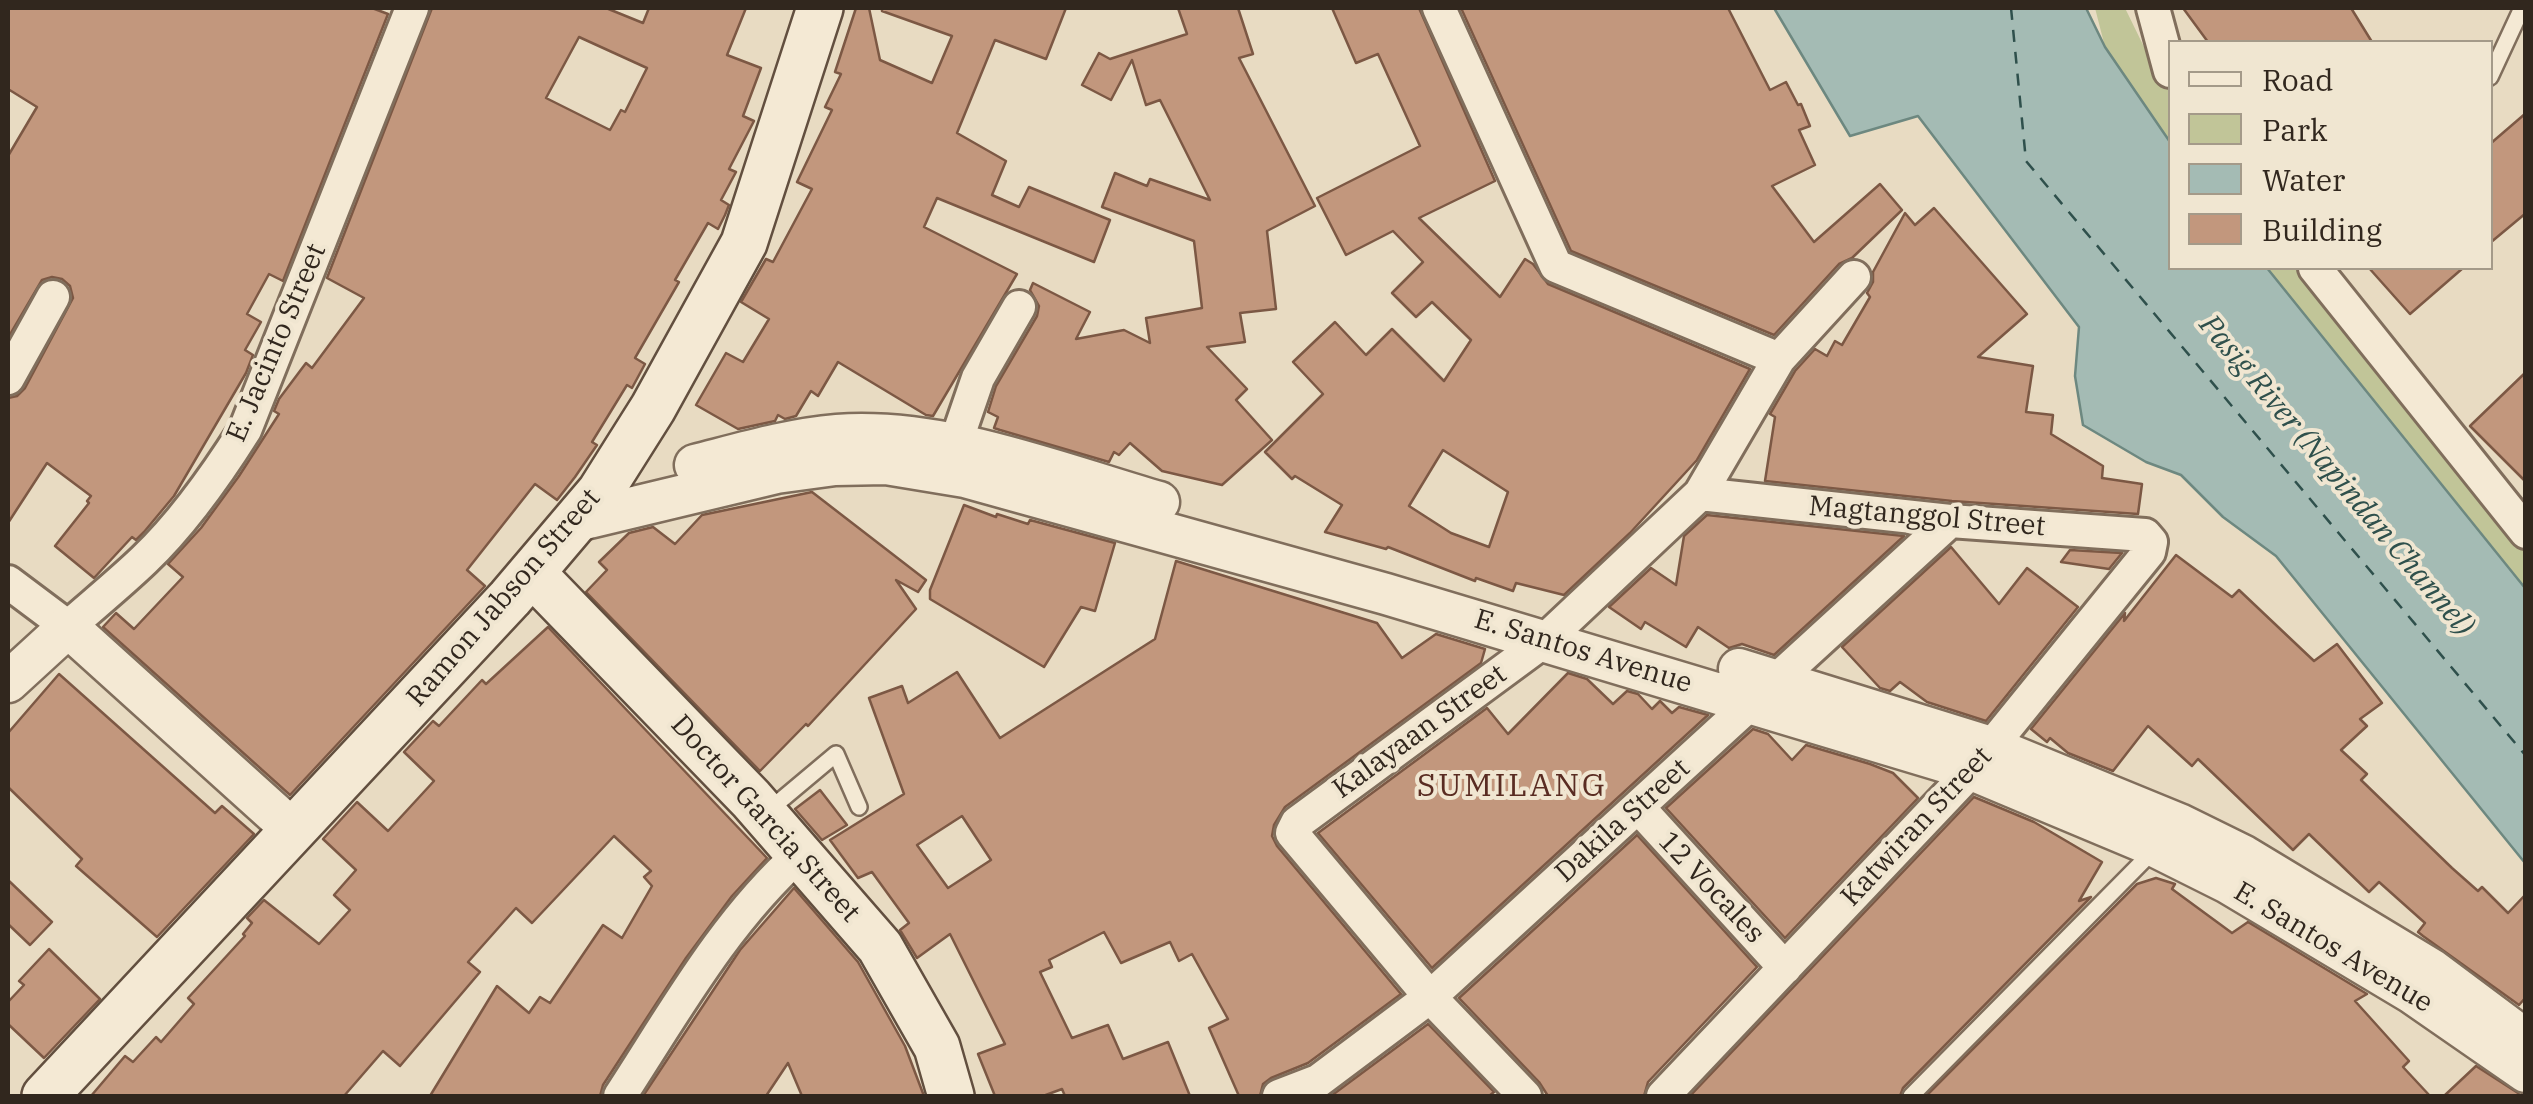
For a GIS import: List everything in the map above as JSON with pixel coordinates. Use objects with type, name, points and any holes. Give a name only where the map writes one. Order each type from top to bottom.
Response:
[{"type":"main road","name":"Ramon Jabson Street","points":[[45,1096],[532,573],[588,506],[653,408],[744,243],[820,8]]},
{"type":"main road","name":"Doctor Garcia Street","points":[[532,573],[765,814],[880,946],[938,1047],[951,1096]]},
{"type":"street","name":"E. Jacinto Street","points":[[68,627],[174,528],[244,430],[412,8]]},
{"type":"street","points":[[1439,8],[1556,266],[1779,359]]},
{"type":"street","points":[[2153,8],[2168,64]]},
{"type":"street","points":[[2317,270],[2355,322],[2526,532]]},
{"type":"street","name":"Kalayaan Street","points":[[1525,1096],[1430,997],[1292,833],[1297,823],[1557,630],[1700,494],[1779,359],[1854,277]]},
{"type":"street","points":[[8,378],[53,297]]},
{"type":"street","points":[[956,445],[978,378],[1019,307]]},
{"type":"street","name":"E. Santos Avenue","points":[[588,506],[780,443],[839,435],[912,436],[956,445],[1982,758],[2168,836],[2228,883],[2412,993],[2524,1043]]},
{"type":"street","name":"E. Santos Avenue","points":[[588,506],[835,465],[886,464],[965,477],[1557,630]]},
{"type":"street","name":"Magtanggol Street","points":[[1700,494],[1950,522],[2145,535],[2151,542]]},
{"type":"street","name":"Dakila Street","points":[[1279,1096],[1318,1081],[1430,997],[1950,522]]},
{"type":"street","name":"Katwiran Street","points":[[1663,1096],[1982,758],[2149,552],[2151,542]]},
{"type":"street","points":[[8,582],[68,627],[293,830]]},
{"type":"street","points":[[8,682],[68,627]]},
{"type":"street","name":"12 Vocales","points":[[1638,808],[1785,968]]},
{"type":"street","points":[[620,1096],[712,956],[780,872],[800,854]]},
{"type":"lane","points":[[2493,71],[2522,8]]},
{"type":"lane","points":[[765,814],[836,754],[859,808]]},
{"type":"lane","points":[[1911,1096],[2168,836]]},
{"type":"green space","points":[[2095,8],[2125,8],[2168,84],[2168,139],[2105,47]]},
{"type":"green space","points":[[2269,270],[2302,270],[2525,547],[2525,587]]},
{"type":"water","name":"Pasig River (Napindan Channel)","points":[[1774,8],[2086,8],[2105,47],[2168,139],[2168,270],[2269,270],[2525,588],[2525,863],[2276,556],[2223,517],[2181,475],[2146,462],[2083,425],[2075,376],[2079,327],[1918,116],[1850,136]]},
{"type":"building","points":[[8,8],[372,8],[388,14],[283,281],[269,274],[247,314],[261,322],[245,350],[253,355],[246,373],[174,496],[144,532],[136,540],[132,537],[94,578],[55,546],[91,496],[47,463],[8,523],[8,398],[25,388],[73,298],[70,286],[62,279],[42,280],[8,338],[8,156],[37,107],[8,89]]},
{"type":"building","points":[[432,8],[606,8],[643,23],[649,8],[746,8],[727,55],[761,68],[743,116],[754,121],[729,169],[736,172],[721,200],[729,205],[718,229],[708,223],[675,280],[679,282],[635,358],[645,364],[632,388],[627,385],[592,442],[597,445],[557,500],[535,484],[467,570],[485,586],[290,795],[103,627],[116,613],[134,629],[183,577],[168,564],[201,528],[239,476],[279,414],[274,411],[279,399],[306,363],[312,368],[364,298],[327,278]],"holes":[[[579,37],[647,68],[625,112],[621,110],[610,130],[546,98]]]},
{"type":"building","points":[[856,8],[869,8],[880,60],[932,83],[952,36],[882,8],[1066,8],[1046,59],[995,40],[957,133],[1006,161],[992,195],[1019,207],[1029,187],[1110,220],[1094,262],[937,198],[924,227],[1017,274],[933,416],[838,362],[818,396],[811,391],[796,416],[785,419],[778,415],[775,421],[738,429],[696,405],[726,353],[743,362],[769,319],[741,302],[766,259],[773,262],[812,189],[797,182],[832,110],[825,107],[841,74],[835,72]]},
{"type":"building","points":[[1178,8],[1238,8],[1253,54],[1239,58],[1315,206],[1267,231],[1276,309],[1240,313],[1245,342],[1207,347],[1247,389],[1236,400],[1272,440],[1222,485],[1162,471],[1130,443],[1119,455],[1114,452],[1109,462],[1000,430],[994,428],[998,417],[988,412],[996,386],[1037,316],[1039,306],[1030,290],[1033,283],[1090,312],[1076,339],[1124,330],[1150,343],[1146,318],[1202,308],[1194,241],[1102,207],[1115,173],[1147,186],[1150,179],[1210,200],[1160,100],[1146,105],[1132,60],[1111,100],[1082,85],[1099,53],[1110,59],[1187,34]]},
{"type":"building","points":[[1332,8],[1419,8],[1495,181],[1419,218],[1500,297],[1525,259],[1548,284],[1750,369],[1697,460],[1630,533],[1564,595],[1516,583],[1513,591],[1476,578],[1475,581],[1388,547],[1325,532],[1342,505],[1295,476],[1292,479],[1265,452],[1323,394],[1293,362],[1335,322],[1366,355],[1392,329],[1444,381],[1471,340],[1432,302],[1416,317],[1392,293],[1423,262],[1393,231],[1346,255],[1317,198],[1420,146],[1378,54],[1356,63]],"holes":[[[1443,450],[1508,492],[1489,547],[1451,533],[1409,506]]]},
{"type":"building","points":[[1461,8],[1728,8],[1770,90],[1786,82],[1810,126],[1799,130],[1815,165],[1772,186],[1814,242],[1880,184],[1902,210],[1852,258],[1839,264],[1774,335],[1571,251]]},
{"type":"building","points":[[2183,8],[2351,8],[2371,40],[2207,40]]},
{"type":"building","points":[[2526,113],[2526,213],[2493,240],[2493,141]]},
{"type":"building","points":[[1934,208],[2027,314],[1978,357],[2033,366],[2026,412],[2053,415],[2051,434],[2103,466],[2102,478],[2142,484],[2138,514],[1952,501],[1765,481],[1775,417],[1770,414],[1795,371],[1815,349],[1827,356],[1835,341],[1842,345],[1870,297],[1867,293],[1873,272],[1905,213],[1915,225]]},
{"type":"building","points":[[2371,270],[2461,270],[2410,314]]},
{"type":"building","points":[[2526,372],[2526,482],[2470,426]]},
{"type":"building","points":[[812,492],[926,580],[918,592],[896,580],[916,609],[808,726],[760,771],[586,592],[607,570],[599,562],[629,533],[653,527],[675,544],[702,515]]},
{"type":"building","points":[[964,505],[996,517],[997,514],[1028,524],[1030,520],[1115,543],[1095,611],[1081,607],[1044,667],[930,599],[930,590]]},
{"type":"building","points":[[1707,515],[1904,536],[1774,655],[1742,644],[1729,648],[1698,627],[1686,647],[1645,622],[1641,629],[1609,607],[1651,568],[1676,585],[1684,536]]},
{"type":"building","points":[[1951,547],[1999,604],[2027,568],[2078,607],[1986,721],[1927,702],[1900,682],[1890,691],[1880,688],[1842,647]]},
{"type":"building","points":[[2070,550],[2122,553],[2109,569],[2061,562]]},
{"type":"building","points":[[2176,555],[2232,597],[2239,590],[2314,661],[2337,644],[2382,703],[2360,719],[2367,726],[2341,750],[2367,774],[2361,780],[2478,891],[2482,887],[2508,913],[2526,894],[2526,997],[2519,1005],[2418,932],[2425,923],[2379,882],[2369,892],[2309,834],[2293,850],[2198,759],[2192,766],[2148,726],[2113,771],[2068,753],[2031,729]]},
{"type":"building","points":[[1176,561],[1377,623],[1402,658],[1436,634],[1485,649],[1481,663],[1285,807],[1274,825],[1272,836],[1277,846],[1401,994],[1308,1063],[1271,1078],[1263,1084],[1260,1096],[1239,1096],[1209,1028],[1228,1019],[1192,954],[1179,961],[1170,942],[1121,963],[1104,932],[1049,960],[1052,967],[1040,972],[1072,1038],[1108,1025],[1123,1059],[1168,1042],[1190,1096],[1065,1096],[1062,1089],[1043,1096],[995,1096],[978,1054],[1005,1044],[950,934],[917,958],[900,930],[909,923],[872,872],[858,878],[830,840],[904,794],[869,698],[902,686],[908,703],[957,672],[1000,738],[1155,639]],"holes":[[[962,816],[991,860],[948,888],[917,845]]]},
{"type":"building","points":[[548,627],[767,858],[732,896],[686,958],[603,1085],[600,1096],[430,1096],[497,986],[529,1013],[540,997],[550,1003],[603,925],[622,938],[652,886],[644,877],[651,871],[614,836],[532,923],[516,908],[468,962],[480,972],[400,1066],[383,1051],[344,1096],[91,1096],[125,1056],[133,1062],[156,1037],[161,1042],[194,1004],[188,998],[245,936],[252,923],[247,918],[264,900],[319,944],[350,910],[334,895],[356,870],[323,839],[357,802],[388,831],[434,781],[404,752],[433,721],[439,726],[482,680],[486,684]]},
{"type":"building","points":[[1568,673],[1587,679],[1613,704],[1627,691],[1638,694],[1652,709],[1660,701],[1672,713],[1679,707],[1708,715],[1432,968],[1318,833],[1487,708],[1508,734]]},
{"type":"building","points":[[59,674],[215,813],[222,806],[254,834],[157,937],[76,866],[82,859],[8,787],[8,733]]},
{"type":"building","points":[[1753,729],[1768,734],[1792,760],[1806,745],[1870,764],[1893,773],[1918,798],[1785,938],[1666,808]]},
{"type":"building","points":[[820,790],[847,825],[822,840],[795,809]]},
{"type":"building","points":[[1974,797],[2034,822],[2102,862],[2079,901],[2091,897],[1903,1088],[1900,1096],[1690,1096]]},
{"type":"building","points":[[1637,835],[1757,967],[1648,1082],[1644,1096],[1548,1096],[1459,998]]},
{"type":"building","points":[[2156,878],[2175,884],[2172,889],[2232,933],[2248,922],[2367,994],[2355,1001],[2409,1061],[2403,1067],[2430,1096],[1926,1096],[2137,884]]},
{"type":"building","points":[[8,880],[52,922],[30,945],[8,924]]},
{"type":"building","points":[[794,888],[858,962],[905,1046],[924,1096],[802,1096],[788,1063],[766,1096],[643,1096],[740,950]]},
{"type":"building","points":[[49,949],[100,999],[44,1058],[8,1024],[8,1002],[24,985],[19,981]]},
{"type":"building","points":[[1428,1024],[1494,1092],[1489,1096],[1331,1096]]},
{"type":"building","points":[[2476,1066],[2518,1093],[2520,1096],[2444,1096]]},
{"type":"ferry route","points":[[2011,8],[2026,161],[2526,756]]},
{"type":"district","name":"SUMILANG","points":[[1512,787]]}]
